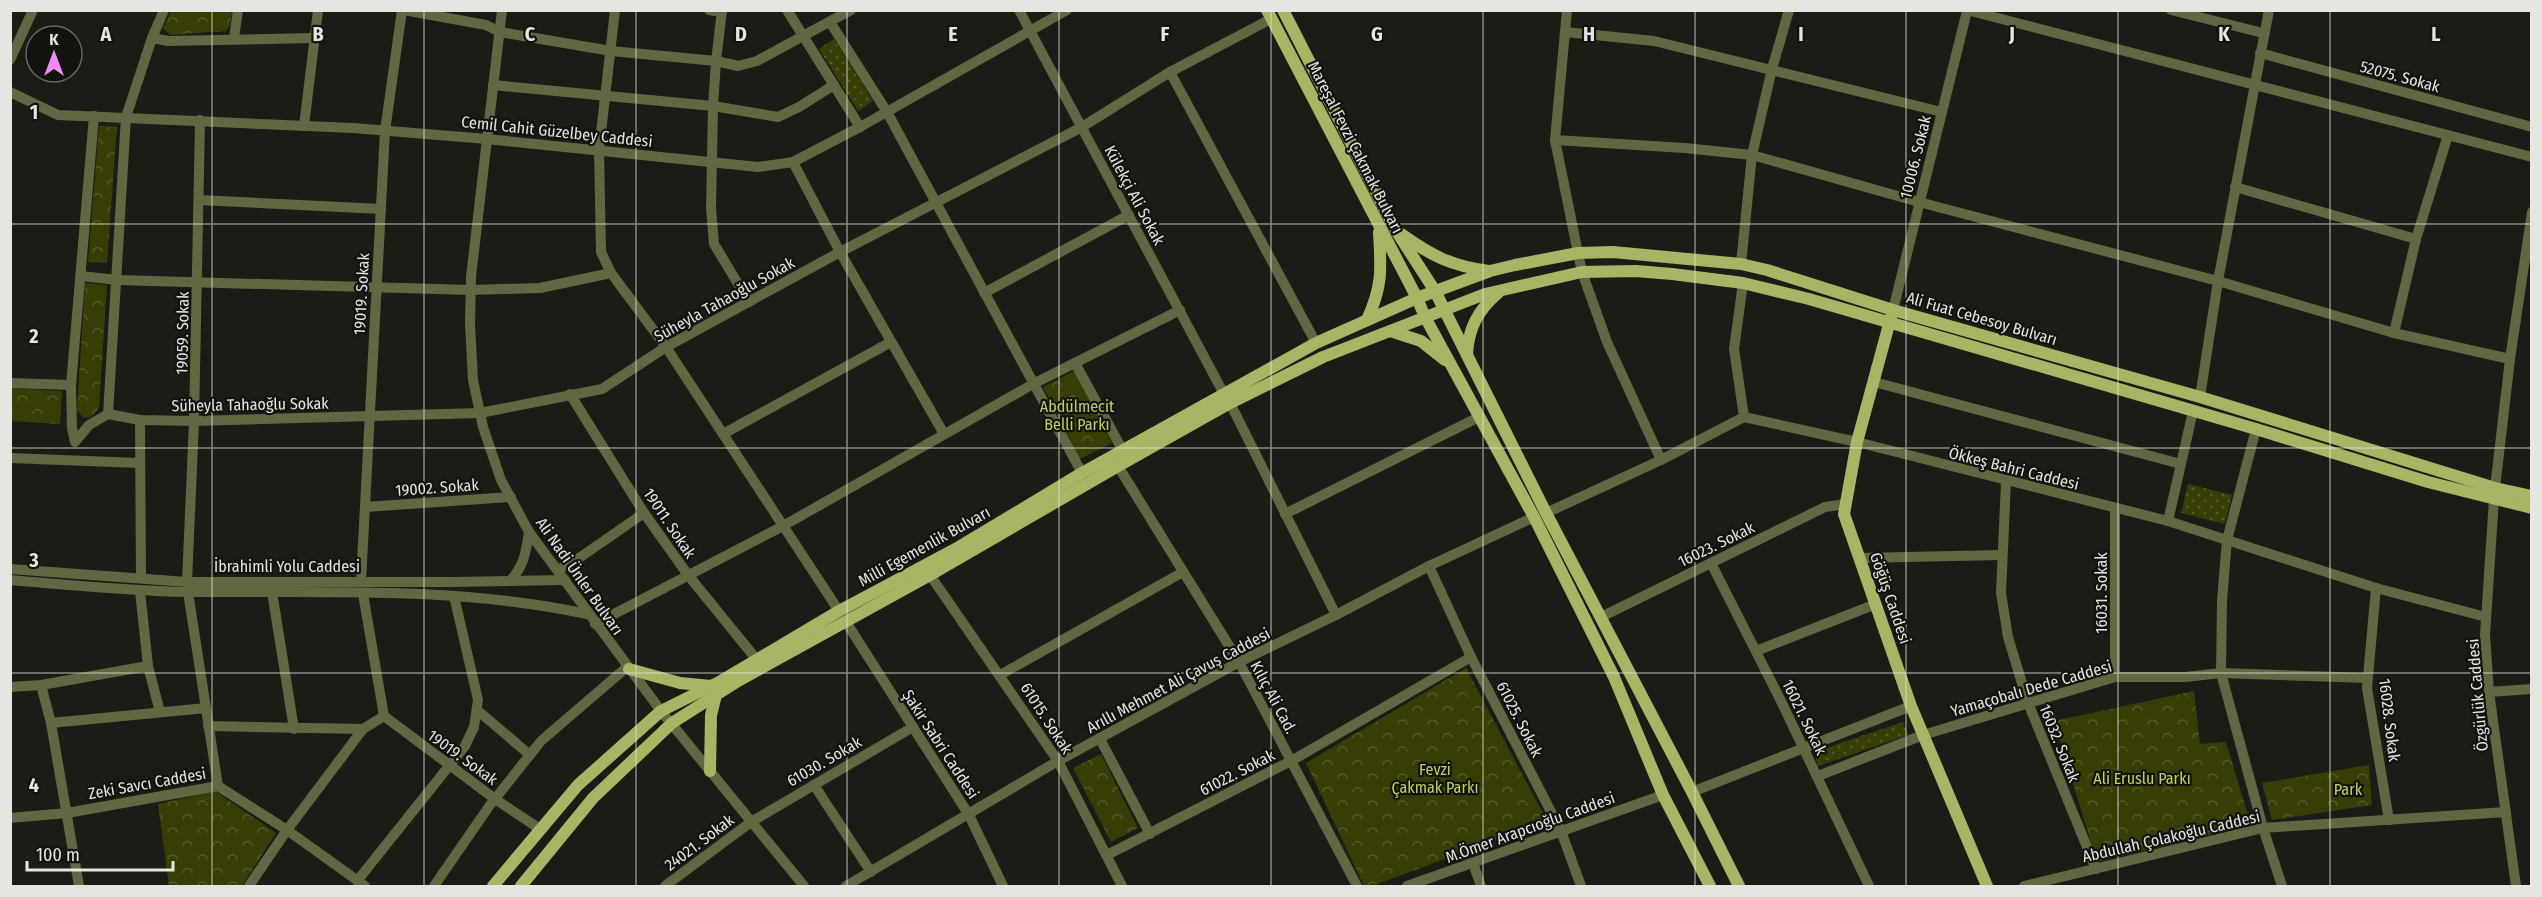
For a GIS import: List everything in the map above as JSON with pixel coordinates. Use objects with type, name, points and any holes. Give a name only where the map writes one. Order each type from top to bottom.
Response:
[{"type":"main road","points":[[1283,10],[1395,229],[1436,291],[1614,677],[1663,795],[1710,886]]},
{"type":"main road","name":"Mareşal Fevzi Çakmak Bulvarı","points":[[1269,15],[1479,417],[1540,515]]},
{"type":"main road","points":[[1368,320],[1378,296],[1382,277],[1379,227]]},
{"type":"main road","points":[[1395,229],[1429,254],[1471,268],[1490,271]]},
{"type":"main road","name":"Ali Fuat Cebesoy Bulvarı","points":[[1417,298],[1490,271],[1578,253],[1613,252],[1741,264],[2200,398],[2494,494],[2532,496]]},
{"type":"main road","name":"Milli Egemenlik Bulvarı","points":[[494,886],[578,785],[661,711],[714,690],[842,617],[1082,473],[1227,399],[1323,357],[1501,290],[1582,273],[1648,272],[1743,283],[2256,429],[2428,482],[2494,494]]},
{"type":"main road","points":[[1467,356],[1468,334],[1488,301],[1501,290]]},
{"type":"main road","name":"Milli Egemenlik Bulvarı","points":[[521,886],[593,798],[672,723],[757,660],[930,575],[1118,466],[1316,343],[1417,298]]},
{"type":"main road","name":"Göğüş Caddesi","points":[[1893,310],[1857,442],[1844,514],[1911,706],[1987,886]]},
{"type":"main road","points":[[1389,331],[1421,341],[1450,363]]},
{"type":"main road","points":[[2494,494],[2532,508]]},
{"type":"main road","points":[[1540,515],[1601,617],[1739,886]]},
{"type":"main road","points":[[628,668],[714,690],[710,771]]},
{"type":"street","points":[[12,53],[33,10]]},
{"type":"street","points":[[94,116],[71,385],[72,428],[75,442],[89,425],[108,414],[126,117],[152,38],[164,10]]},
{"type":"street","points":[[234,38],[238,10]]},
{"type":"street","points":[[304,126],[318,10]]},
{"type":"street","points":[[403,10],[486,25],[500,32],[610,51],[716,61],[738,66],[804,37],[851,10]]},
{"type":"street","name":"19019. Sokak","points":[[361,581],[385,131],[403,10]]},
{"type":"street","name":"Ali Nadi Ünler Bulvarı","points":[[502,10],[471,290],[470,324],[473,369],[480,412],[501,480],[529,532],[587,614],[661,711],[804,886]]},
{"type":"street","name":"Şakir Sabri Caddesi","points":[[615,10],[598,150],[602,252],[611,273],[666,347],[913,727],[969,815],[1003,886]]},
{"type":"street","points":[[709,10],[722,11],[713,106],[711,208],[714,244],[749,302]]},
{"type":"street","points":[[787,10],[860,127]]},
{"type":"street","name":"Külekçi Ali Sokak","points":[[1019,10],[1227,399],[1336,615]]},
{"type":"street","name":"Cemil Cahit Güzelbey Caddesi","points":[[10,92],[58,115],[201,120],[385,131],[758,166],[793,162],[860,127],[1067,10]]},
{"type":"street","points":[[1567,10],[1555,140],[1582,273],[1606,342],[1661,460]]},
{"type":"street","points":[[1741,264],[1752,155],[1772,69],[1789,10]]},
{"type":"street","points":[[2171,10],[2263,33]]},
{"type":"street","points":[[2200,398],[2218,281],[2269,10]]},
{"type":"street","points":[[1967,11],[2532,157]]},
{"type":"street","name":"10006. Sokak","points":[[1893,310],[1967,11]]},
{"type":"street","name":"Süheyla Tahaoğlu Sokak","points":[[108,414],[140,420],[194,421],[480,412],[602,389],[666,347],[840,252],[1082,127],[1170,72],[1269,15]]},
{"type":"street","points":[[831,22],[887,112],[1082,473]]},
{"type":"street","points":[[1565,32],[1654,41],[1942,112]]},
{"type":"street","points":[[152,38],[168,41],[315,38]]},
{"type":"street","name":"52075. Sokak","points":[[2260,53],[2532,127]]},
{"type":"street","points":[[1170,72],[1316,343]]},
{"type":"street","points":[[493,85],[713,106],[778,117],[834,85]]},
{"type":"street","name":"19059. Sokak","points":[[201,120],[194,421],[187,587],[218,786]]},
{"type":"street","points":[[2394,333],[2416,239],[2448,135]]},
{"type":"street","points":[[1555,140],[1685,148],[1752,155],[2218,281],[2394,333],[2510,359]]},
{"type":"street","points":[[793,162],[840,252],[944,434]]},
{"type":"street","points":[[2235,187],[2416,239]]},
{"type":"street","points":[[199,200],[381,209]]},
{"type":"street","name":"Özgürlük Caddesi","points":[[2516,886],[2489,692],[2486,617],[2494,494],[2510,359],[2532,212]]},
{"type":"street","points":[[984,293],[1129,215]]},
{"type":"street","points":[[81,276],[117,280],[198,283],[471,290],[540,288],[611,273]]},
{"type":"street","points":[[1540,515],[1661,460],[1744,417],[1734,349],[1743,283]]},
{"type":"street","points":[[595,624],[783,526],[1033,384],[1180,310]]},
{"type":"street","points":[[723,434],[891,342]]},
{"type":"street","points":[[1075,363],[1123,451]]},
{"type":"street","points":[[1874,382],[2181,464]]},
{"type":"street","points":[[10,383],[71,385]]},
{"type":"street","name":"19011. Sokak","points":[[570,394],[644,513],[688,575],[757,660]]},
{"type":"street","points":[[2168,521],[2193,411]]},
{"type":"street","points":[[1285,513],[1479,417]]},
{"type":"street","name":"Ökkeş Bahri Caddesi","points":[[1744,417],[1857,442],[2006,482],[2168,521],[2376,588],[2486,617]]},
{"type":"street","points":[[140,420],[141,578]]},
{"type":"street","points":[[2256,429],[2227,540],[2222,601],[2221,673],[2263,828],[2282,886]]},
{"type":"street","points":[[10,458],[139,463]]},
{"type":"street","name":"Kılıç Ali Cad.","points":[[1118,466],[1239,662],[1357,886]]},
{"type":"street","name":"16032. Sokak","points":[[2006,482],[2001,593],[2008,637],[2028,703],[2096,869]]},
{"type":"street","name":"19002. Sokak","points":[[365,507],[511,497]]},
{"type":"street","name":"16023. Sokak","points":[[1601,617],[1825,507],[1846,504]]},
{"type":"street","name":"16031. Sokak","points":[[2115,509],[2115,677]]},
{"type":"street","points":[[558,570],[644,513]]},
{"type":"street","name":"Arıllı Mehmet Ali Çavuş Caddesi","points":[[846,886],[1059,762],[1239,662],[1429,566],[1540,515]]},
{"type":"street","points":[[510,581],[519,572],[524,560],[529,532]]},
{"type":"street","points":[[1860,558],[2001,555]]},
{"type":"street","name":"16021. Sokak","points":[[1711,563],[1818,776],[1869,886]]},
{"type":"street","name":"61025. Sokak","points":[[1429,566],[1471,657],[1561,831],[1581,886]]},
{"type":"street","name":"İbrahimli Yolu Caddesi","points":[[10,569],[141,578],[187,587],[361,581],[565,580]]},
{"type":"street","points":[[1000,675],[1183,572]]},
{"type":"street","name":"61015. Sokak","points":[[930,575],[1059,762],[1122,886]]},
{"type":"street","points":[[10,580],[140,591],[187,587],[272,592],[454,596],[537,603],[587,614]]},
{"type":"street","name":"16028. Sokak","points":[[2376,588],[2367,688],[2390,820]]},
{"type":"street","points":[[140,591],[148,666],[160,712]]},
{"type":"street","points":[[272,592],[294,729]]},
{"type":"street","points":[[249,886],[287,830],[363,729],[384,716],[363,594]]},
{"type":"street","points":[[361,884],[466,743],[474,727],[478,700],[454,596]]},
{"type":"street","points":[[1756,651],[1876,604]]},
{"type":"street","name":"61022. Sokak","points":[[1107,855],[1291,762],[1471,657]]},
{"type":"street","points":[[10,687],[41,685],[148,666]]},
{"type":"street","points":[[434,886],[495,799],[541,741],[628,668]]},
{"type":"street","name":"Yamaçobalı Dede Caddesi","points":[[1818,776],[1923,735],[2115,677],[2186,677],[2221,673],[2368,678]]},
{"type":"street","points":[[41,685],[51,723],[79,886]]},
{"type":"street","points":[[2489,692],[2532,689]]},
{"type":"street","points":[[1692,792],[1911,706]]},
{"type":"street","points":[[51,723],[206,708]]},
{"type":"street","points":[[477,710],[530,754]]},
{"type":"street","name":"19019. Sokak","points":[[384,716],[495,799],[540,829]]},
{"type":"street","points":[[208,726],[363,729]]},
{"type":"street","name":"61030. Sokak","points":[[751,822],[913,727]]},
{"type":"street","points":[[1100,739],[1150,834]]},
{"type":"street","points":[[814,784],[871,872]]},
{"type":"street","name":"Zeki Savcı Caddesi","points":[[10,819],[67,813],[218,786],[287,830],[361,884]]},
{"type":"street","name":"M.Ömer Arapcıoğlu Caddesi","points":[[1407,886],[1663,795]]},
{"type":"street","name":"Abdullah Çolakoğlu Caddesi","points":[[2024,886],[2263,828],[2506,812]]},
{"type":"street","name":"24021. Sokak","points":[[665,886],[751,822]]},
{"type":"street","points":[[1473,863],[1481,886]]},
{"type":"green space","points":[[171,10],[232,11],[230,25],[226,31],[170,35],[163,28]]},
{"type":"green space","points":[[834,39],[873,101],[858,111],[819,49]]},
{"type":"green space","points":[[99,126],[117,127],[107,263],[88,262]]},
{"type":"green space","points":[[85,283],[107,285],[99,408],[91,417],[84,418],[77,411]]},
{"type":"green space","name":"Abdülmecit Belli Parkı","points":[[1074,371],[1112,443],[1080,459],[1043,387]]},
{"type":"green space","points":[[11,388],[62,391],[60,424],[11,421]]},
{"type":"green space","points":[[2188,484],[2232,495],[2225,524],[2181,513]]},
{"type":"green space","name":"Fevzi Çakmak Parkı","points":[[1466,668],[1547,821],[1372,886],[1364,886],[1306,763]]},
{"type":"green space","name":"Ali Eruslu Parkı","points":[[2194,691],[2200,744],[2226,742],[2251,825],[2097,862],[2054,721]]},
{"type":"green space","points":[[1903,722],[1908,735],[1818,766],[1814,752]]},
{"type":"green space","points":[[1101,754],[1138,828],[1111,842],[1073,768]]},
{"type":"green space","name":"Park","points":[[2369,765],[2372,805],[2272,820],[2262,783]]},
{"type":"green space","points":[[215,791],[276,833],[242,886],[169,886],[158,804]]}]
